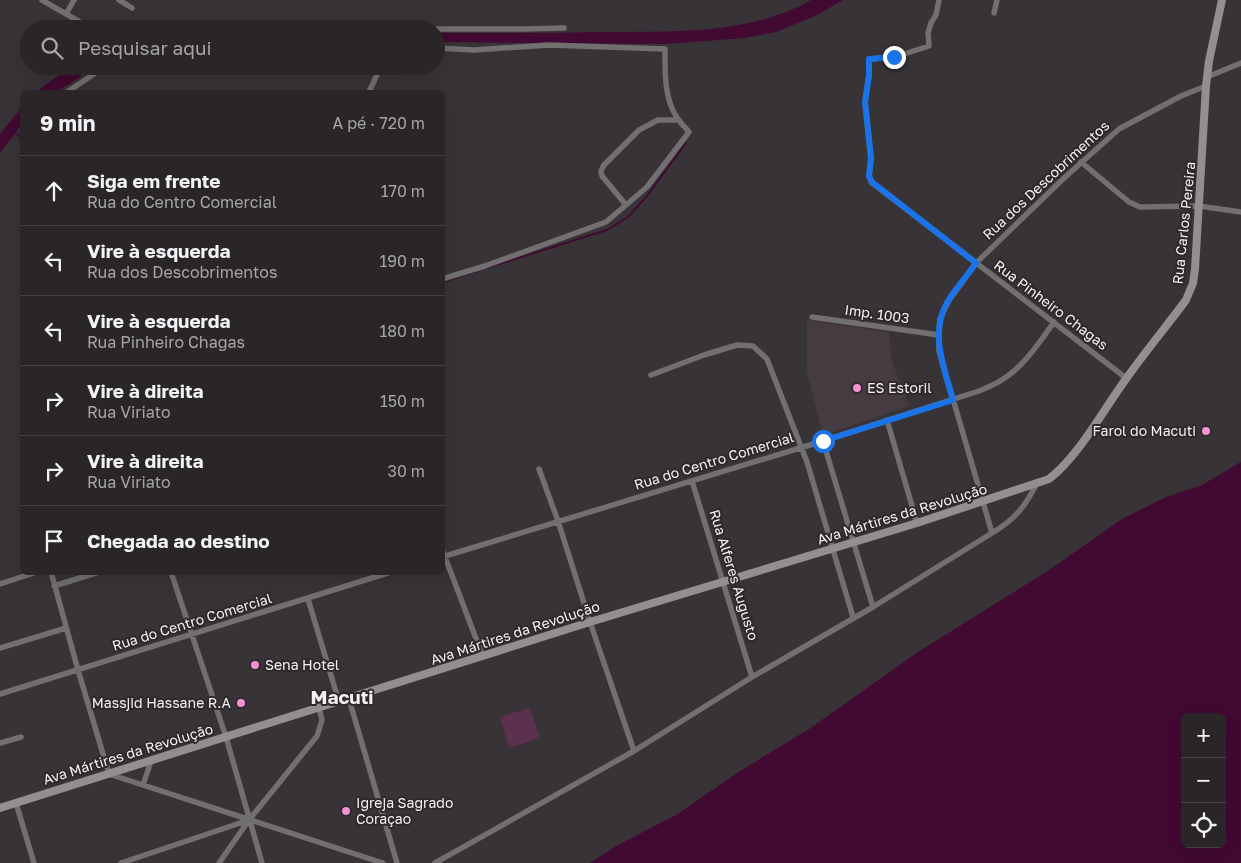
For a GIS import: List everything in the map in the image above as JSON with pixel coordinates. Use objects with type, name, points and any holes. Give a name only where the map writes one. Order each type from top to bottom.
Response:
[{"type":"street","points":[[42,0],[76,20]]},
{"type":"street","points":[[66,14],[74,0]]},
{"type":"street","points":[[119,0],[132,8]]},
{"type":"street","name":"Rua Pinheiro Chagas","points":[[939,0],[936,15],[928,33],[929,46],[894,57],[869,59],[869,76],[865,102],[871,158],[869,176],[872,182],[1126,378]]},
{"type":"street","points":[[994,13],[997,0]]},
{"type":"street","name":"Rua Carlos Pereira","points":[[1037,483],[1049,479],[1058,472],[1079,446],[1126,378],[1186,300],[1190,292],[1195,270],[1209,60],[1222,0]]},
{"type":"street","points":[[445,28],[564,28]]},
{"type":"street","points":[[445,48],[474,50],[549,45],[665,49],[668,96],[671,106],[687,130],[688,135],[647,187],[606,222],[590,230],[445,278]]},
{"type":"street","name":"Rua dos Descobrimentos","points":[[992,533],[940,351],[938,335],[940,319],[948,302],[976,263],[1081,162],[1119,129],[1132,120],[1181,96],[1241,62]]},
{"type":"street","points":[[70,90],[92,75]]},
{"type":"street","points":[[370,90],[377,75]]},
{"type":"street","points":[[626,205],[602,176],[601,170],[604,165],[639,130],[658,120],[679,120]]},
{"type":"street","points":[[1081,162],[1129,202],[1140,207],[1199,206],[1241,212]]},
{"type":"street","name":"Imp. 1003","points":[[812,317],[938,335]]},
{"type":"street","name":"Rua do Centro Comercial","points":[[445,556],[823,441],[979,391],[1002,380],[1016,369],[1054,322]]},
{"type":"street","points":[[651,375],[737,345],[754,346],[767,359],[812,479],[853,617]]},
{"type":"street","points":[[887,420],[917,523]]},
{"type":"street","points":[[823,441],[872,607]]},
{"type":"street","points":[[539,468],[634,751]]},
{"type":"street","name":"Rua Alferes Augusto","points":[[692,481],[752,677]]},
{"type":"street","points":[[435,863],[634,751],[752,677],[872,607],[992,533],[1009,522],[1021,510],[1037,483]]},
{"type":"street","name":"Ava Mártires da Revolução","points":[[0,808],[590,622],[917,523],[1037,483]]},
{"type":"street","points":[[445,559],[483,657]]},
{"type":"street","points":[[0,584],[28,575]]},
{"type":"street","points":[[52,575],[109,774],[384,863]]},
{"type":"street","points":[[54,586],[89,575]]},
{"type":"street","points":[[172,575],[226,737],[262,863]]},
{"type":"street","name":"Rua do Centro Comercial","points":[[0,694],[383,575]]},
{"type":"street","points":[[308,599],[339,702]]},
{"type":"street","points":[[0,648],[66,628]]},
{"type":"street","points":[[349,699],[397,863]]},
{"type":"street","points":[[220,863],[249,820],[317,736],[322,720],[319,708]]},
{"type":"street","points":[[0,743],[21,736]]},
{"type":"street","points":[[143,785],[151,761]]},
{"type":"street","points":[[16,803],[34,863]]},
{"type":"street","points":[[121,863],[249,820]]},
{"type":"shaded area","points":[[811,0],[843,0],[815,16],[776,32],[745,38],[666,44],[445,42],[445,33],[656,32],[710,29],[762,20]]},
{"type":"shaded area","points":[[59,75],[83,75],[59,90],[39,90]]},
{"type":"shaded area","points":[[20,109],[20,127],[0,153],[0,134]]},
{"type":"shaded area","name":"ES Estoril","points":[[807,320],[889,332],[892,362],[909,406],[823,435],[807,371]]},
{"type":"shaded area","points":[[1241,462],[1241,863],[590,863],[616,846],[676,815],[737,773],[809,729],[918,652],[1049,570],[1122,519],[1166,497],[1202,485]]},
{"type":"shaded area","points":[[530,708],[540,738],[509,748],[500,717]]},
{"type":"waterway","points":[[14,132],[20,136]]},
{"type":"waterway","points":[[445,281],[607,230],[628,217],[647,196],[686,143]]},
{"type":"place","name":"ES Estoril","points":[[857,388]]},
{"type":"place","name":"Farol do Macuti","points":[[1206,431]]},
{"type":"place","name":"Sena Hotel","points":[[255,665]]},
{"type":"place","name":"Massjid Hassane R.A","points":[[241,703]]},
{"type":"place","name":"Igreja Sagrado Coraçao","points":[[346,811]]},
{"type":"district","name":"Macuti","points":[[342,697]]},
{"type":"route","points":[[823,441],[953,400],[940,351],[938,335],[940,319],[948,302],[976,263],[872,182],[869,176],[871,158],[865,102],[869,76],[869,59],[894,57]]}]
